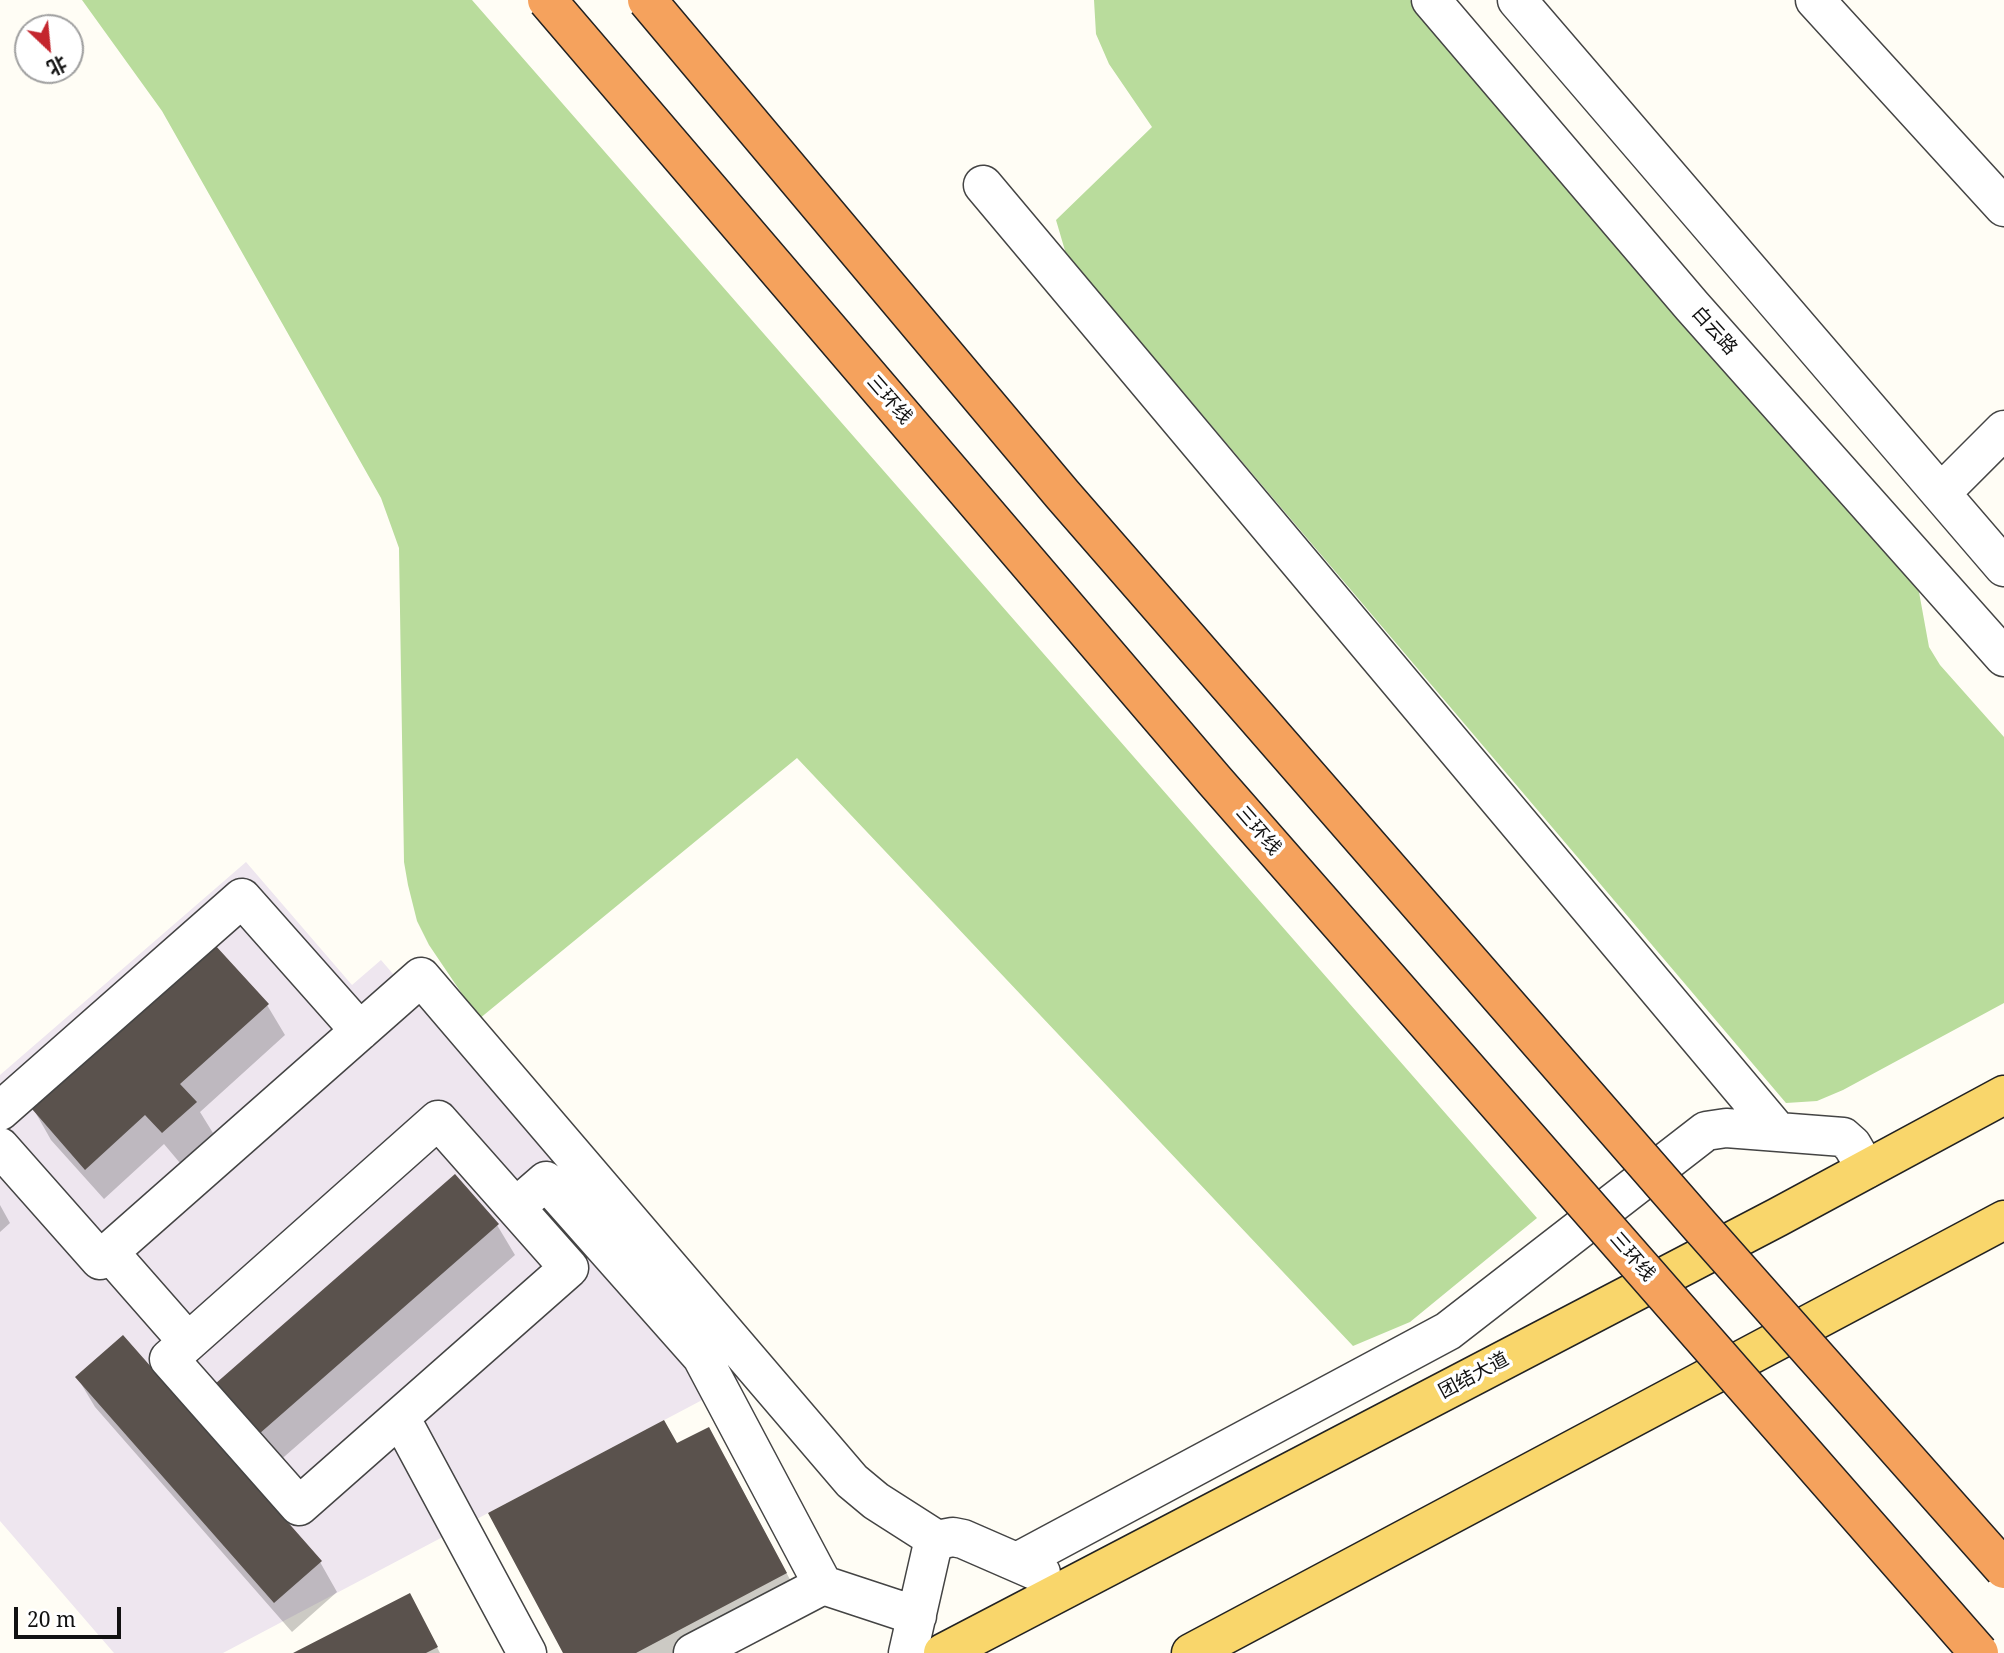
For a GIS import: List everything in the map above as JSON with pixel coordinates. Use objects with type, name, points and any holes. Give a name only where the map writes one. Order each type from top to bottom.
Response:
[{"type":"highway","name":"三环线","points":[[547,0],[1215,781],[1979,1653]]},
{"type":"highway","points":[[647,0],[1062,494],[1700,1226],[2004,1569]]},
{"type":"main road","name":"团结大道","points":[[943,1653],[2004,1095]]},
{"type":"main road","points":[[1191,1653],[2004,1220]]},
{"type":"street","name":"白云路","points":[[1431,0],[1692,306],[2004,657]]},
{"type":"street","points":[[1517,0],[2004,567]]},
{"type":"street","points":[[1815,0],[2004,207]]},
{"type":"street","points":[[983,185],[1778,1132]]},
{"type":"street","points":[[1942,492],[2004,430]]},
{"type":"street","points":[[0,1111],[242,898],[360,1031]]},
{"type":"street","points":[[0,1147],[100,1260],[421,977],[852,1481],[876,1501],[937,1540],[953,1536],[963,1539],[1072,1586]]},
{"type":"street","points":[[439,1120],[516,1207],[569,1268],[299,1506],[169,1359],[439,1120]]},
{"type":"street","points":[[1017,1562],[1448,1331],[1706,1131],[1726,1128],[1843,1137],[1852,1145],[1866,1169]]},
{"type":"street","points":[[516,1207],[546,1181],[702,1357],[823,1585],[916,1616]]},
{"type":"street","points":[[109,1252],[188,1342]]},
{"type":"street","points":[[400,1417],[527,1653]]},
{"type":"street","points":[[908,1653],[931,1552],[937,1540]]},
{"type":"street","points":[[693,1653],[823,1585]]},
{"type":"shaded area","points":[[246,862],[352,985],[381,960],[742,1379],[223,1653],[114,1653],[0,1521],[0,1075]]},
{"type":"green space","points":[[82,0],[472,0],[1537,1218],[1410,1322],[1353,1346],[797,758],[479,1019],[429,945],[417,921],[408,885],[404,862],[399,548],[381,498],[162,111]]},
{"type":"green space","points":[[1094,0],[1410,0],[1906,573],[1919,592],[1929,647],[1940,665],[2004,737],[2004,1003],[1843,1090],[1817,1101],[1786,1103],[1066,254],[1056,220],[1152,127],[1109,64],[1096,34]]},
{"type":"building","points":[[215,945],[269,1004],[180,1084],[197,1102],[162,1133],[145,1115],[85,1170],[32,1109]]},
{"type":"building","points":[[455,1174],[499,1224],[259,1434],[215,1384]]},
{"type":"building","points":[[123,1335],[322,1561],[274,1603],[75,1377]]},
{"type":"building","points":[[664,1420],[677,1443],[709,1427],[787,1573],[636,1653],[563,1653],[488,1513]]},
{"type":"building","points":[[410,1593],[438,1647],[426,1653],[293,1653]]}]
